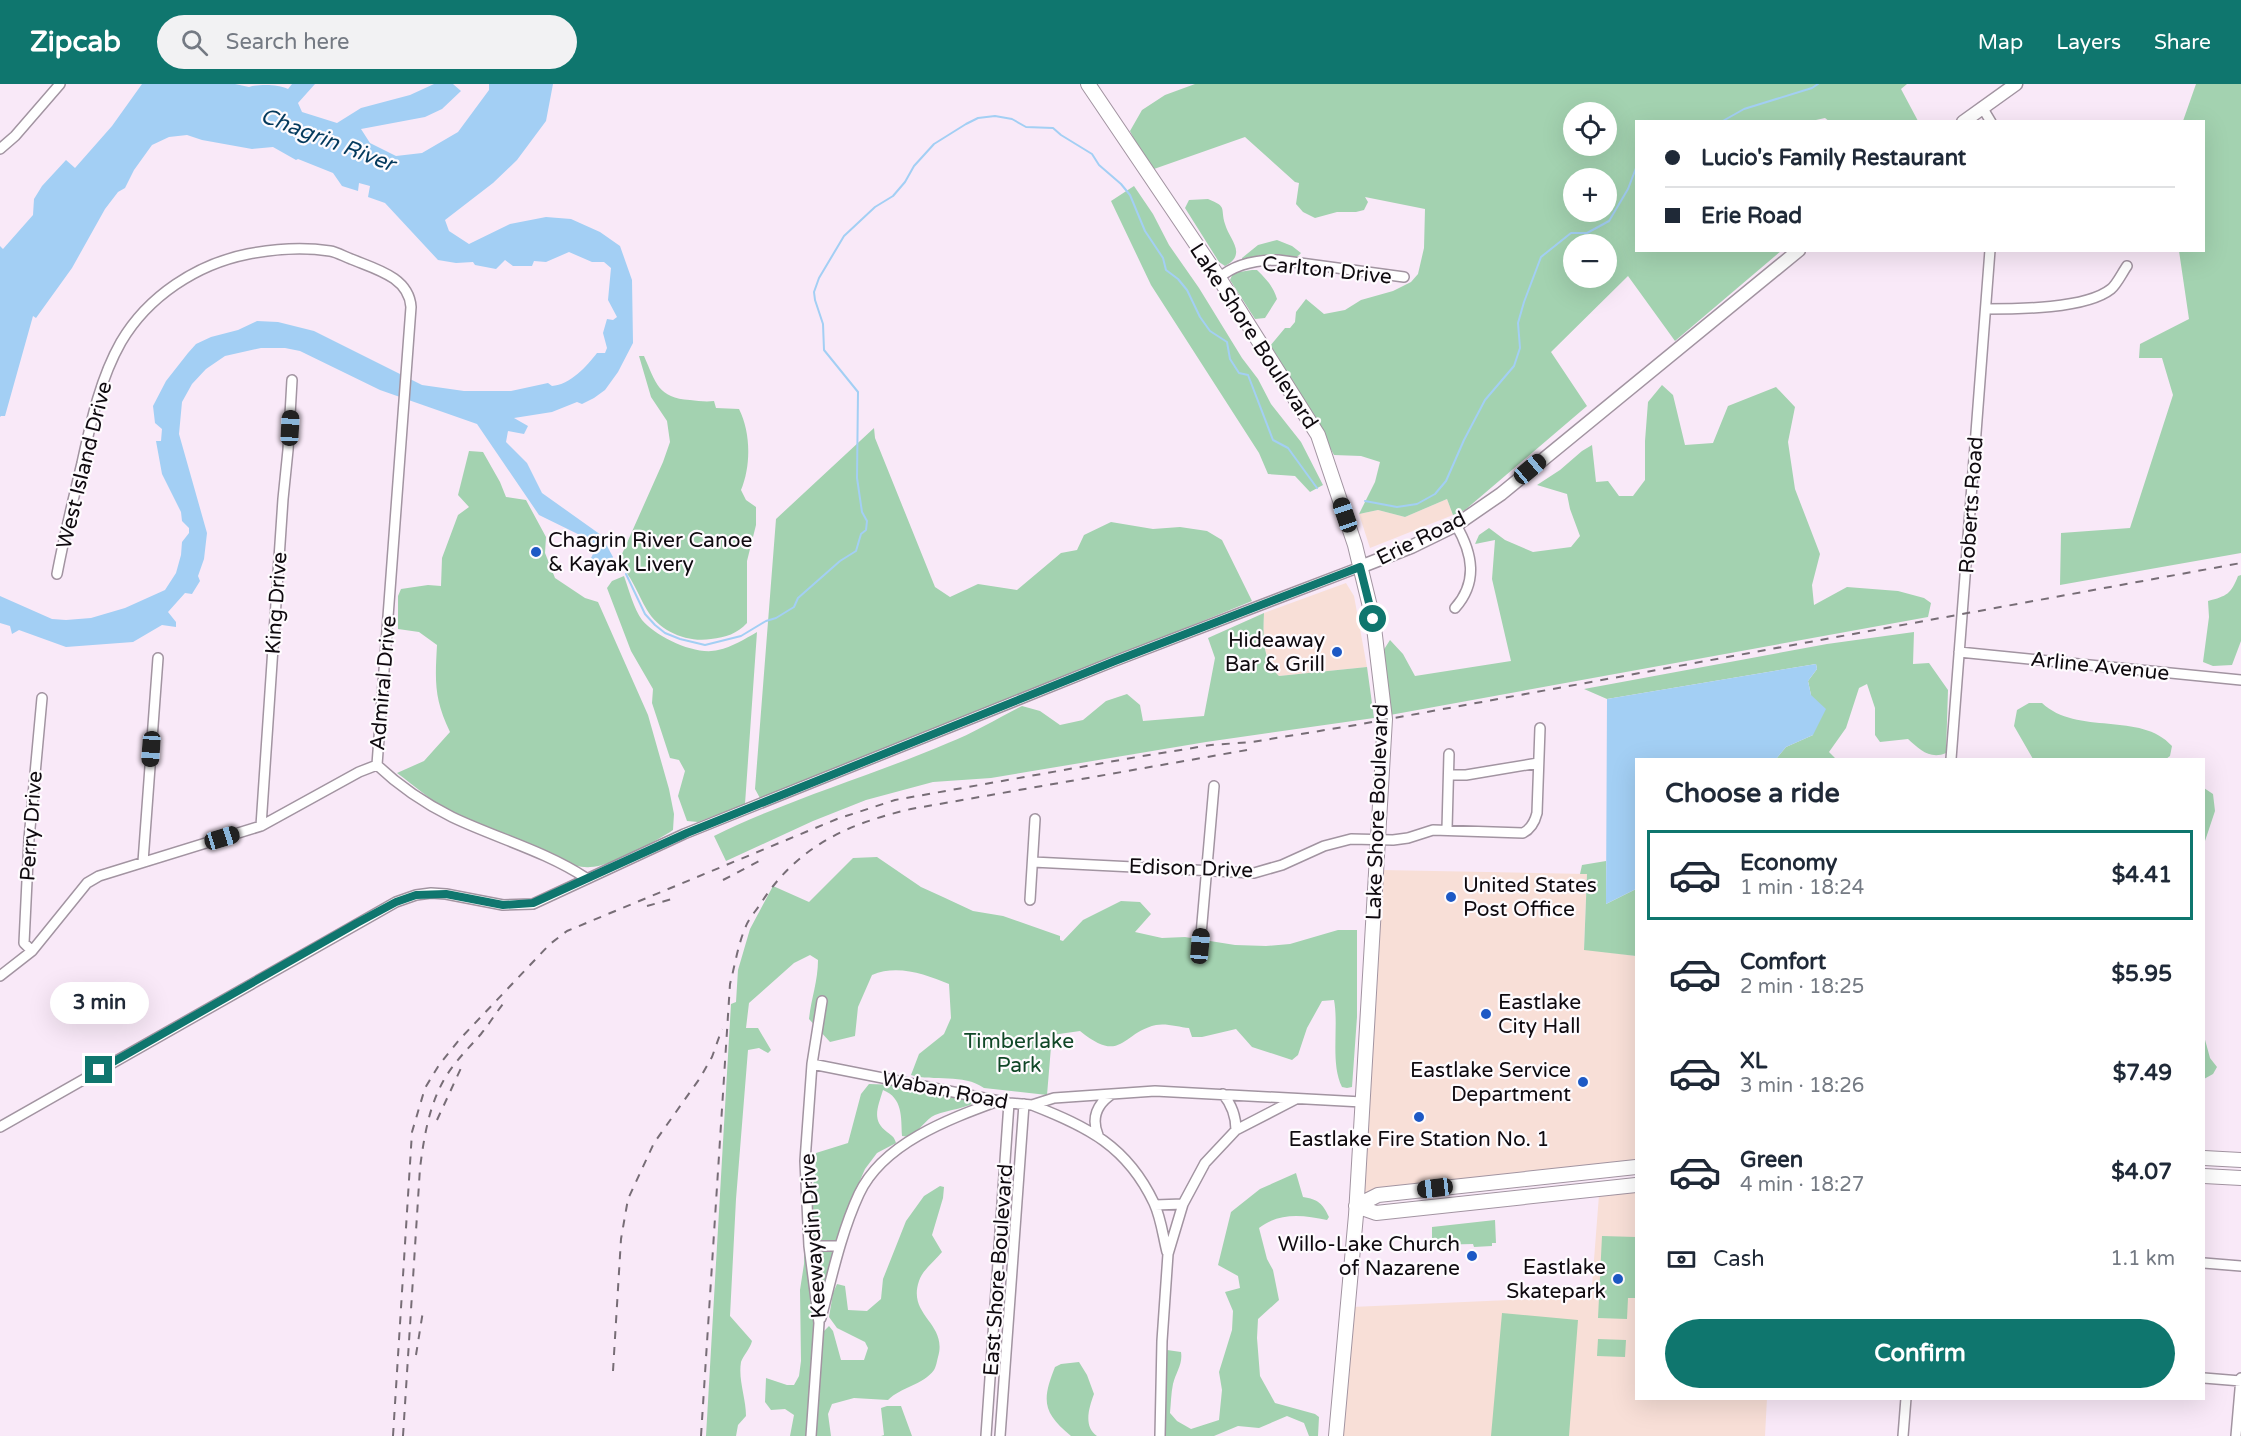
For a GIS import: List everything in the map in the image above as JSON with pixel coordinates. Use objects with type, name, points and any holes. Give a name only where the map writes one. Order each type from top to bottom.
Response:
[{"type":"main road","name":"Lake Shore Boulevard","points":[[1088,84],[1218,278],[1318,435],[1360,567],[1373,619],[1385,719],[1356,1206],[1336,1436]]},
{"type":"main road","points":[[2205,1158],[2241,1160]]},
{"type":"main road","points":[[1356,1206],[1378,1195],[1635,1167]]},
{"type":"main road","points":[[2205,1176],[2241,1178]]},
{"type":"main road","points":[[1356,1206],[1376,1213],[1635,1185]]},
{"type":"street","points":[[0,149],[15,136],[60,84]]},
{"type":"street","points":[[1965,120],[2016,84]]},
{"type":"street","points":[[1982,106],[1990,120]]},
{"type":"street","name":"West Island Drive","points":[[57,574],[93,414],[107,373],[128,333],[159,297],[181,279],[231,257],[282,249],[331,251],[386,273],[400,283],[411,296],[403,411]]},
{"type":"street","name":"Erie Road","points":[[0,1127],[396,902],[431,893],[503,905],[533,903],[687,833],[1115,661],[1411,547],[1456,525],[1501,494],[1797,252]]},
{"type":"street","name":"Roberts Road","points":[[1951,758],[1990,252]]},
{"type":"street","name":"Carlton Drive","points":[[1218,278],[1240,265],[1261,260],[1278,260],[1404,277]]},
{"type":"street","points":[[1986,309],[2056,306],[2093,297],[2111,289],[2127,266]]},
{"type":"street","name":"King Drive","points":[[261,826],[292,380]]},
{"type":"street","name":"Admiral Drive","points":[[0,976],[32,951],[87,883],[99,876],[261,826],[359,772],[377,765],[403,411]]},
{"type":"street","points":[[1455,608],[1470,585],[1471,568],[1462,536],[1456,525]]},
{"type":"street","name":"Arline Avenue","points":[[1959,652],[2241,680]]},
{"type":"street","points":[[143,862],[158,658]]},
{"type":"street","name":"Perry Drive","points":[[32,951],[24,943],[24,931],[29,839],[42,698]]},
{"type":"street","points":[[1449,775],[1466,775],[1538,763],[1540,728]]},
{"type":"street","points":[[1447,829],[1449,754]]},
{"type":"street","name":"Edison Drive","points":[[1034,862],[1254,873],[1282,865],[1324,846],[1351,839],[1407,838],[1433,830],[1447,829],[1510,833],[1528,830],[1536,820],[1538,763]]},
{"type":"street","points":[[377,765],[432,806],[452,817],[518,844],[586,878]]},
{"type":"street","points":[[1200,946],[1214,786]]},
{"type":"street","points":[[1030,900],[1035,819]]},
{"type":"street","name":"Keewaydin Drive","points":[[810,1436],[819,1323],[809,1246],[806,1161],[812,1064],[822,1001]]},
{"type":"street","name":"Waban Road","points":[[812,1064],[1005,1102],[1028,1104],[1053,1098],[1155,1091],[1362,1102]]},
{"type":"street","points":[[1098,1136],[1094,1123],[1095,1115],[1104,1099],[1112,1094]]},
{"type":"street","points":[[1223,1094],[1231,1104],[1236,1120],[1236,1130]]},
{"type":"street","points":[[1160,1436],[1162,1341],[1168,1254],[1183,1204],[1205,1163],[1236,1130],[1297,1099]]},
{"type":"street","points":[[819,1323],[840,1246],[860,1192],[874,1172],[908,1142],[923,1133],[956,1117],[1005,1102]]},
{"type":"street","name":"East Shore Boulevard","points":[[986,1436],[998,1270],[1005,1102]]},
{"type":"street","points":[[1028,1104],[1073,1121],[1098,1136],[1122,1156],[1139,1176],[1155,1205],[1168,1254]]},
{"type":"street","name":"East Shore Boulevard","points":[[1000,1436],[1011,1270],[1028,1104]]},
{"type":"street","points":[[1155,1205],[1183,1204]]},
{"type":"street","points":[[809,1246],[840,1246]]},
{"type":"street","points":[[2205,1263],[2241,1266]]},
{"type":"street","points":[[998,1270],[1011,1270]]},
{"type":"street","points":[[2205,1378],[2241,1379],[2236,1436]]},
{"type":"street","points":[[1903,1436],[1906,1400]]},
{"type":"shaded area","points":[[1447,499],[1453,515],[1370,548],[1359,514],[1378,510],[1405,517]]},
{"type":"shaded area","points":[[1346,583],[1354,596],[1367,667],[1279,676],[1271,669],[1263,642],[1264,613]]},
{"type":"shaded area","points":[[1382,870],[1587,874],[1584,949],[1635,956],[1635,1162],[1474,1179],[1363,1194]]},
{"type":"shaded area","points":[[1635,1192],[1635,1400],[1767,1400],[1765,1436],[1341,1436],[1352,1307],[1534,1299],[1591,1299],[1599,1195]]},
{"type":"green space","points":[[1195,84],[1907,84],[1901,89],[1917,120],[1828,120],[1825,118],[1816,120],[1635,120],[1635,252],[1780,252],[1675,341],[1628,276],[1617,287],[1617,234],[1563,234],[1563,288],[1616,288],[1551,352],[1587,406],[1465,510],[1453,515],[1447,499],[1405,517],[1378,510],[1359,514],[1375,482],[1380,462],[1361,456],[1334,455],[1302,397],[1278,364],[1270,346],[1285,328],[1290,328],[1295,322],[1296,312],[1306,299],[1324,314],[1345,310],[1361,300],[1393,291],[1411,282],[1418,274],[1424,248],[1425,209],[1365,197],[1368,202],[1364,210],[1337,212],[1315,218],[1303,212],[1296,204],[1299,183],[1295,182],[1245,137],[1154,169],[1139,149],[1130,131],[1142,110],[1165,95]]},
{"type":"green space","points":[[2196,84],[2241,84],[2241,553],[2060,585],[2061,533],[2130,528],[2173,395],[2162,358],[2139,358],[2140,344],[2189,319],[2179,252],[2205,252],[2205,120],[2183,120]]},
{"type":"green space","points":[[1134,186],[1153,214],[1169,245],[1258,379],[1271,404],[1301,442],[1323,485],[1310,492],[1295,476],[1268,474],[1259,453],[1151,285],[1111,201]]},
{"type":"green space","points":[[1208,199],[1221,206],[1225,224],[1235,246],[1235,256],[1225,266],[1219,262],[1185,208],[1189,200]]},
{"type":"green space","points":[[1277,240],[1292,246],[1301,253],[1285,261],[1259,256],[1242,262],[1242,258],[1258,245]]},
{"type":"green space","points":[[1257,270],[1267,280],[1277,299],[1265,318],[1255,319],[1230,280],[1233,273]]},
{"type":"green space","points":[[639,356],[644,356],[655,381],[671,396],[679,399],[714,401],[716,408],[739,409],[743,418],[748,439],[748,460],[741,490],[746,500],[756,507],[756,525],[747,561],[747,623],[726,636],[702,640],[693,639],[674,634],[666,629],[652,617],[631,579],[618,563],[670,442],[667,421],[651,397]]},
{"type":"green space","points":[[1662,385],[1673,395],[1685,445],[1713,443],[1728,406],[1776,387],[1795,407],[1788,442],[1795,489],[1820,554],[1812,585],[1814,605],[1847,587],[1898,591],[1924,598],[1931,603],[1928,617],[1390,715],[1383,651],[1390,640],[1403,654],[1415,676],[1511,661],[1492,579],[1495,540],[1475,544],[1479,535],[1489,528],[1505,540],[1533,552],[1571,547],[1580,536],[1567,494],[1537,485],[1592,445],[1596,482],[1608,481],[1619,496],[1633,496],[1645,480],[1648,402]]},
{"type":"green space","points":[[874,428],[875,438],[935,587],[950,597],[978,584],[1017,590],[1061,553],[1077,550],[1084,535],[1111,522],[1153,529],[1180,527],[1207,531],[1222,540],[1252,601],[761,800],[755,789],[776,519]]},
{"type":"green space","points":[[469,451],[483,452],[506,497],[526,500],[546,537],[545,553],[555,578],[585,598],[598,602],[648,715],[669,789],[674,814],[673,830],[644,847],[609,863],[588,867],[576,866],[453,814],[397,773],[424,761],[450,732],[438,699],[437,645],[419,632],[398,629],[398,596],[401,589],[428,585],[441,586],[442,558],[458,515],[469,507],[458,495]]},
{"type":"green space","points":[[2241,575],[2241,641],[2232,665],[2213,666],[2203,662],[2209,617],[2208,601],[2228,593],[2238,576]]},
{"type":"green space","points":[[624,576],[642,620],[657,633],[677,644],[699,650],[718,650],[757,632],[745,804],[698,822],[687,821],[678,796],[685,771],[679,760],[670,758],[652,703],[653,689],[631,651],[607,588],[612,581]]},
{"type":"green space","points":[[1264,613],[1264,639],[1267,655],[1273,670],[1279,676],[1367,667],[1374,718],[1206,742],[991,778],[933,782],[866,800],[813,821],[726,861],[714,836],[771,810],[958,739],[1022,706],[1040,711],[1060,725],[1083,720],[1106,701],[1127,694],[1140,705],[1143,721],[1204,716],[1215,658],[1208,638]]},
{"type":"green space","points":[[1914,632],[1913,664],[1929,663],[1948,690],[1946,753],[1930,754],[1908,739],[1880,742],[1875,735],[1875,708],[1867,684],[1859,688],[1846,728],[1829,752],[1835,758],[1777,758],[1786,747],[1813,735],[1808,681],[1817,669],[1816,664],[1607,699],[1584,689],[1827,644]]},
{"type":"green space","points":[[2029,703],[2042,703],[2056,713],[2073,719],[2144,729],[2159,735],[2172,746],[2170,756],[2167,758],[2032,758],[2014,726],[2017,710]]},
{"type":"green space","points":[[2205,789],[2213,794],[2215,811],[2205,841]]},
{"type":"green space","name":"Timberlake Park","points":[[877,857],[921,887],[973,911],[1003,916],[1060,936],[1060,940],[1063,941],[1083,920],[1121,901],[1140,902],[1151,914],[1135,932],[1162,938],[1185,937],[1235,945],[1266,946],[1290,944],[1338,930],[1357,930],[1357,1017],[1352,1087],[1342,1087],[1338,1077],[1334,1000],[1322,1001],[1307,1028],[1298,1055],[1292,1060],[1252,1047],[1236,1029],[1192,1037],[1189,1028],[1156,1025],[1113,1046],[1105,1046],[1094,1041],[1080,1031],[1052,1035],[1047,1095],[984,1088],[976,1083],[958,1079],[911,1075],[919,1054],[944,1034],[951,1018],[949,984],[901,970],[872,975],[858,1007],[855,1036],[830,1042],[809,1019],[818,960],[810,955],[794,963],[749,1003],[746,1028],[758,1028],[771,1050],[768,1053],[759,1048],[748,1050],[736,1199],[730,1316],[752,1341],[741,1362],[740,1369],[746,1416],[738,1425],[736,1436],[706,1436],[731,1004],[736,1002],[738,970],[750,929],[773,886],[809,902],[853,858]]},
{"type":"green space","points":[[1606,861],[1606,904],[1635,890],[1635,956],[1584,950],[1587,874],[1580,874],[1582,865]]},
{"type":"green space","points":[[2205,1040],[2210,1058],[2217,1067],[2213,1074],[2205,1078]]},
{"type":"green space","points":[[869,1084],[897,1085],[980,1100],[935,1115],[910,1137],[902,1136],[898,1103],[890,1093],[883,1090],[877,1118],[882,1127],[893,1136],[896,1143],[877,1153],[865,1169],[843,1219],[833,1262],[823,1286],[814,1333],[810,1436],[790,1436],[794,1415],[785,1409],[771,1410],[765,1402],[766,1378],[794,1385],[799,1376],[801,1361],[800,1290],[804,1264],[805,1204],[815,1179],[816,1153],[848,1143],[861,1094]]},
{"type":"green space","points":[[1296,1173],[1303,1197],[1319,1203],[1329,1217],[1327,1220],[1300,1216],[1283,1217],[1259,1228],[1267,1259],[1273,1270],[1279,1300],[1258,1319],[1260,1376],[1275,1403],[1319,1417],[1318,1436],[1309,1436],[1304,1423],[1287,1416],[1259,1428],[1238,1426],[1214,1436],[1163,1436],[1167,1350],[1181,1352],[1180,1364],[1171,1394],[1170,1413],[1177,1421],[1191,1429],[1219,1420],[1222,1390],[1219,1372],[1232,1330],[1233,1311],[1225,1292],[1240,1288],[1238,1276],[1218,1265],[1231,1212],[1260,1189]]},
{"type":"green space","points":[[940,1186],[944,1187],[943,1198],[932,1235],[942,1252],[923,1273],[917,1293],[918,1303],[938,1336],[940,1345],[935,1369],[924,1379],[888,1400],[854,1398],[832,1404],[828,1414],[831,1436],[815,1436],[822,1333],[829,1326],[833,1331],[841,1360],[864,1360],[868,1348],[865,1342],[837,1328],[829,1317],[837,1284],[845,1286],[848,1310],[867,1311],[881,1299],[883,1279],[906,1221],[924,1196]]},
{"type":"green space","points":[[1495,1220],[1496,1243],[1492,1243],[1492,1246],[1432,1245],[1432,1227]]},
{"type":"green space","name":"Eastlake Skatepark","points":[[1602,1236],[1635,1237],[1635,1298],[1628,1298],[1627,1319],[1598,1318]]},
{"type":"green space","points":[[1502,1313],[1578,1320],[1569,1436],[1491,1436]]},
{"type":"green space","points":[[1598,1339],[1626,1340],[1625,1357],[1597,1356]]},
{"type":"green space","points":[[1079,1362],[1094,1394],[1089,1411],[1089,1422],[1097,1436],[1071,1436],[1054,1420],[1047,1405],[1048,1388],[1055,1367]]},
{"type":"green space","points":[[901,1406],[912,1436],[881,1436],[884,1435],[881,1408]]},
{"type":"water","name":"Chagrin River","points":[[142,84],[235,84],[249,87],[268,85],[288,89],[292,84],[315,84],[298,103],[302,112],[337,123],[361,108],[410,95],[434,84],[453,84],[461,91],[442,109],[425,117],[361,129],[370,143],[396,156],[422,153],[458,132],[489,90],[489,84],[553,84],[546,121],[517,160],[493,183],[445,220],[449,231],[469,244],[510,224],[546,217],[571,219],[600,232],[620,246],[632,280],[633,343],[618,372],[605,390],[582,404],[577,402],[552,412],[514,418],[528,426],[524,434],[508,431],[506,442],[527,463],[542,493],[601,535],[613,557],[606,571],[591,558],[594,552],[588,539],[539,515],[477,424],[380,390],[300,351],[285,348],[261,348],[225,356],[206,369],[192,384],[182,402],[179,434],[207,533],[204,559],[198,576],[200,581],[192,594],[185,593],[168,612],[176,622],[176,627],[162,625],[133,642],[66,647],[19,630],[12,634],[10,626],[0,623],[0,596],[52,619],[66,620],[91,618],[125,608],[165,590],[176,573],[182,542],[189,533],[189,528],[182,521],[181,512],[162,474],[156,441],[161,441],[162,429],[155,423],[153,406],[166,381],[196,344],[257,321],[278,322],[314,331],[422,385],[464,391],[511,391],[548,383],[552,386],[559,385],[572,379],[597,353],[605,353],[607,348],[603,333],[607,319],[613,320],[617,317],[608,300],[611,268],[604,262],[592,262],[569,252],[546,262],[534,261],[532,266],[513,266],[505,260],[496,269],[475,265],[473,262],[456,263],[438,260],[385,203],[368,197],[370,186],[359,183],[358,191],[342,186],[333,173],[296,160],[273,147],[252,149],[187,135],[169,137],[152,145],[134,170],[125,188],[118,192],[105,209],[72,268],[36,318],[33,316],[5,416],[0,417],[0,246],[3,249],[33,215],[34,199],[42,186],[66,160],[75,168],[112,126]]},
{"type":"water","points":[[1816,664],[1817,669],[1808,681],[1811,695],[1826,709],[1813,735],[1786,747],[1777,758],[1635,758],[1635,890],[1606,904],[1607,699]]},
{"type":"waterway","points":[[1725,120],[1744,109],[1812,88],[1818,84]]},
{"type":"waterway","points":[[626,574],[645,614],[655,625],[665,633],[705,645],[741,636],[794,607],[798,598],[840,561],[856,551],[861,534],[866,530],[867,521],[862,512],[857,478],[858,392],[824,350],[823,324],[814,292],[819,278],[844,236],[875,207],[893,196],[905,182],[914,166],[934,144],[978,118],[995,116],[1012,119],[1026,127],[1053,128],[1092,154],[1099,165],[1121,184],[1130,195],[1145,231],[1163,258],[1166,270],[1187,290],[1200,317],[1210,331],[1227,342],[1230,359],[1239,373],[1248,375],[1273,440],[1288,448],[1317,488]]},
{"type":"waterway","points":[[1365,501],[1397,507],[1417,504],[1435,494],[1446,481],[1485,400],[1514,366],[1520,348],[1518,323],[1541,257],[1571,233],[1587,233],[1609,221],[1628,189],[1635,171]]},
{"type":"railway","points":[[393,1436],[412,1132],[425,1088],[439,1065],[459,1040],[550,944],[567,931],[837,819],[895,800],[1137,757],[1356,725],[2241,563]]},
{"type":"railway","points":[[701,1436],[730,984],[747,923],[775,883],[791,866],[826,840],[845,830],[888,815],[911,809],[1247,750]]},
{"type":"railway","points":[[723,880],[763,859]]},
{"type":"railway","points":[[647,906],[672,899]]},
{"type":"railway","points":[[403,1436],[420,1168],[428,1122],[439,1088],[449,1072],[506,1000]]},
{"type":"railway","points":[[613,1371],[621,1239],[628,1199],[654,1143],[712,1057],[722,1029]]},
{"type":"railway","points":[[437,1120],[462,1066]]},
{"type":"railway","points":[[416,1355],[423,1311]]},
{"type":"place","name":"Chagrin River Canoe & Kayak Livery","points":[[536,552]]},
{"type":"place","name":"Hideaway Bar & Grill","points":[[1337,652]]},
{"type":"place","name":"United States Post Office","points":[[1451,897]]},
{"type":"place","name":"Eastlake City Hall","points":[[1486,1014]]},
{"type":"place","name":"Eastlake Service Department","points":[[1583,1082]]},
{"type":"place","name":"Eastlake Fire Station No. 1","points":[[1419,1117]]},
{"type":"place","name":"Willo-Lake Church of Nazarene","points":[[1472,1256]]},
{"type":"place","name":"Eastlake Skatepark","points":[[1618,1279]]},
{"type":"route","points":[[99,1070],[396,902],[431,893],[510,906],[533,903],[687,833],[1115,661],[1360,567],[1373,619]]}]
